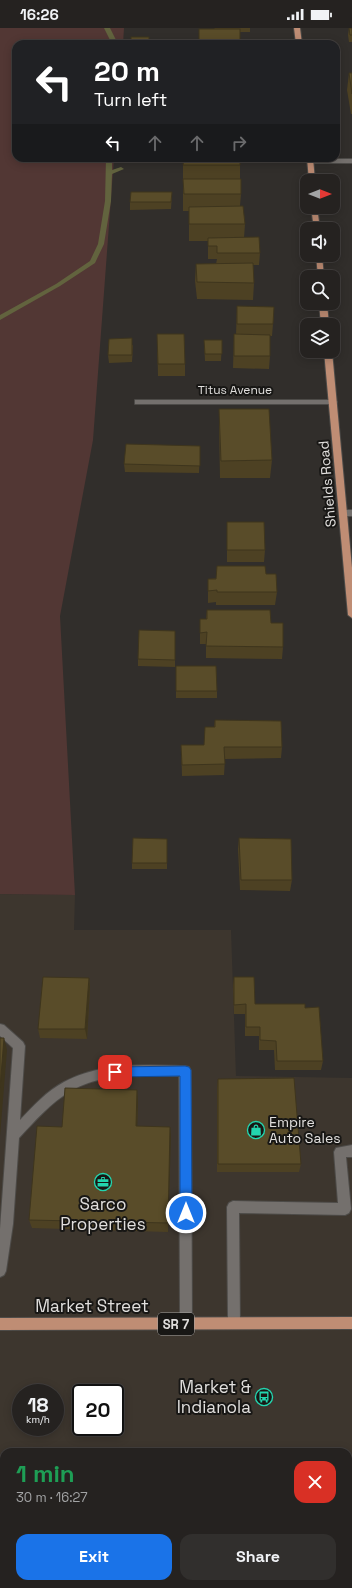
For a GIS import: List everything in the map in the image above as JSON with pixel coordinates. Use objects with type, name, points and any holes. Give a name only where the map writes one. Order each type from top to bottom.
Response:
[{"type":"main road","points":[[298,28],[299,40]]},
{"type":"main road","points":[[310,162],[311,174]]},
{"type":"main road","name":"Shields Road","points":[[329,358],[352,615]]},
{"type":"main road","name":"Market Street","points":[[0,1324],[352,1323]]},
{"type":"street","points":[[340,161],[352,161]]},
{"type":"street","name":"Titus Avenue","points":[[138,402],[332,402]]},
{"type":"street","points":[[343,513],[352,513]]},
{"type":"street","points":[[0,1030],[19,1046],[13,1136],[4,1215],[0,1271]]},
{"type":"street","points":[[13,1136],[43,1104],[75,1082],[115,1072],[185,1070],[186,1324]]},
{"type":"street","points":[[234,1323],[232,1208],[345,1209],[340,1152],[352,1151]]},
{"type":"shaded area","points":[[0,28],[124,28],[123,40],[12,40],[12,162],[114,162],[93,440],[60,616],[75,895],[0,894]]},
{"type":"shaded area","points":[[0,894],[75,895],[74,930],[231,930],[236,1076],[352,1078],[352,1448],[0,1448]]},
{"type":"building","points":[[349,28],[352,28],[352,35],[350,35]]},
{"type":"building","points":[[199,29],[240,29],[240,40],[199,40]]},
{"type":"building","points":[[131,37],[149,37],[149,40],[131,40]]},
{"type":"building","points":[[349,73],[352,73],[352,94]]},
{"type":"building","points":[[183,162],[240,162],[240,165],[183,165]]},
{"type":"building","points":[[183,179],[241,179],[241,194],[184,194]]},
{"type":"building","points":[[131,192],[172,192],[171,202],[130,202]]},
{"type":"building","points":[[243,206],[245,224],[189,224],[189,207]]},
{"type":"building","points":[[259,237],[260,253],[217,253],[217,246],[208,246],[208,238]]},
{"type":"building","points":[[253,263],[254,283],[197,282],[196,264]]},
{"type":"building","points":[[237,306],[274,307],[273,324],[237,324]]},
{"type":"building","points":[[157,334],[184,334],[185,364],[158,364]]},
{"type":"building","points":[[234,334],[270,335],[270,356],[234,356]]},
{"type":"building","points":[[132,338],[132,355],[108,355],[109,339]]},
{"type":"building","points":[[204,340],[222,340],[222,354],[205,354]]},
{"type":"building","points":[[219,409],[269,409],[272,460],[221,461]]},
{"type":"building","points":[[126,444],[200,446],[200,466],[124,464]]},
{"type":"building","points":[[227,522],[264,522],[265,550],[227,550]]},
{"type":"building","points":[[217,566],[265,566],[266,574],[276,574],[277,592],[208,591],[208,579],[216,579]]},
{"type":"building","points":[[207,610],[270,610],[271,623],[283,623],[283,647],[206,646],[207,632],[200,633],[200,619],[207,619]]},
{"type":"building","points":[[139,630],[175,631],[175,660],[138,659]]},
{"type":"building","points":[[176,666],[216,666],[217,691],[176,691]]},
{"type":"building","points":[[215,720],[281,721],[282,747],[224,747],[225,764],[182,765],[181,745],[204,745],[205,727],[215,727]]},
{"type":"building","points":[[133,838],[167,839],[167,863],[132,863]]},
{"type":"building","points":[[239,838],[291,839],[292,880],[241,880]]},
{"type":"building","points":[[43,977],[89,978],[85,1029],[38,1029]]},
{"type":"building","points":[[234,977],[254,977],[255,1004],[305,1004],[305,1008],[319,1007],[323,1061],[277,1061],[276,1041],[260,1040],[260,1027],[246,1027],[246,1004],[234,1005]]},
{"type":"building","points":[[0,1038],[4,1038],[0,1088]]},
{"type":"building","name":"Empire Auto Sales","points":[[294,1078],[301,1164],[218,1164],[218,1079]]},
{"type":"building","name":"Sarco Properties","points":[[65,1088],[137,1090],[136,1126],[170,1127],[168,1223],[29,1220],[37,1126],[62,1127]]},
{"type":"waterway","points":[[107,28],[113,40]]},
{"type":"waterway","points":[[0,318],[58,285],[93,262],[101,244],[108,201],[109,162]]},
{"type":"waterway","points":[[109,173],[121,169]]},
{"type":"place","name":"Empire Auto Sales","points":[[256,1130]]},
{"type":"place","name":"Sarco Properties","points":[[103,1182]]},
{"type":"place","name":"Market & Indianola","points":[[264,1397]]},
{"type":"route","points":[[115,1072],[185,1070],[186,1213]]}]
